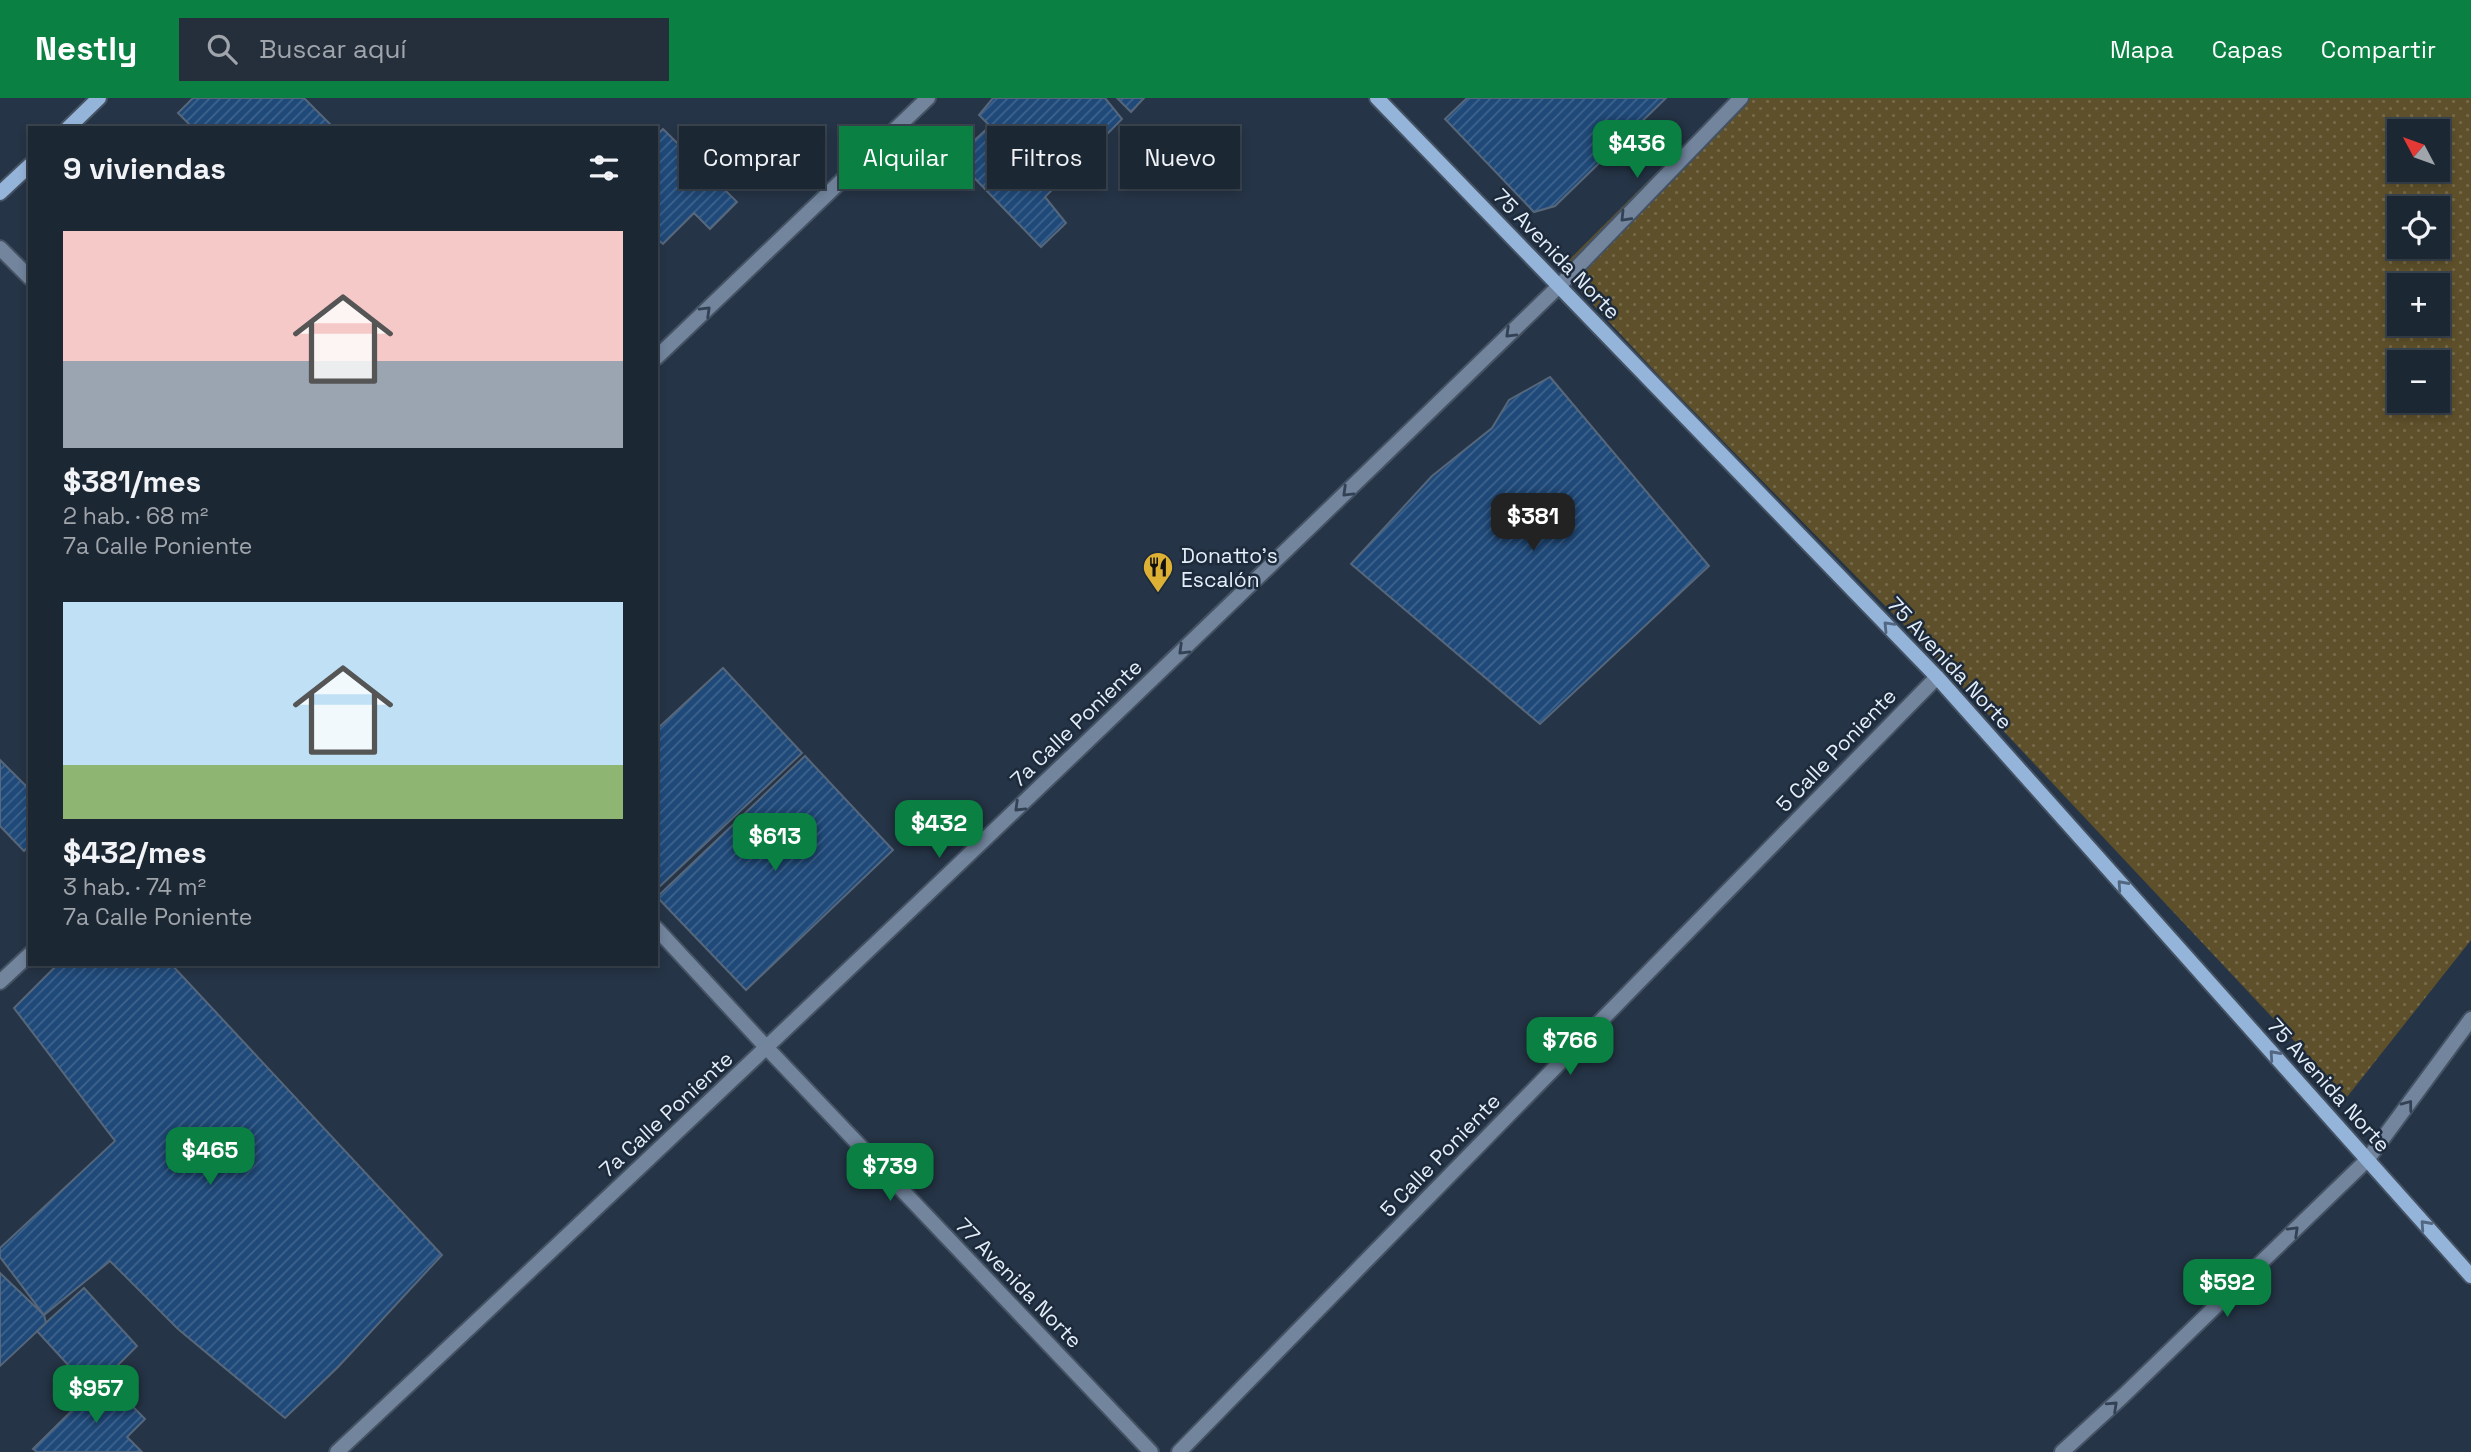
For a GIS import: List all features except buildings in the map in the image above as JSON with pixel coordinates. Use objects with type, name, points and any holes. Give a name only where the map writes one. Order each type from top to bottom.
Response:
[{"type":"main road","points":[[70,126],[99,98]]},
{"type":"main road","name":"75 Avenida Norte","points":[[1377,98],[1937,677],[2471,1276]]},
{"type":"main road","points":[[0,193],[28,166]]},
{"type":"street","points":[[658,356],[928,98]]},
{"type":"street","name":"7a Calle Poniente","points":[[337,1452],[767,1048],[1321,518],[1559,286],[1741,98]]},
{"type":"street","points":[[0,248],[28,276]]},
{"type":"street","name":"5 Calle Poniente","points":[[1179,1452],[1937,677]]},
{"type":"street","name":"77 Avenida Norte","points":[[658,930],[1151,1452]]},
{"type":"street","points":[[0,982],[28,956]]},
{"type":"street","points":[[2062,1452],[2367,1160],[2471,1019]]},
{"type":"shaded area","points":[[1731,98],[2471,98],[2471,940],[2347,1097],[1903,624],[1661,378],[1560,269]]},
{"type":"place","name":"Donatto's Escalón","points":[[1158,594]]}]
